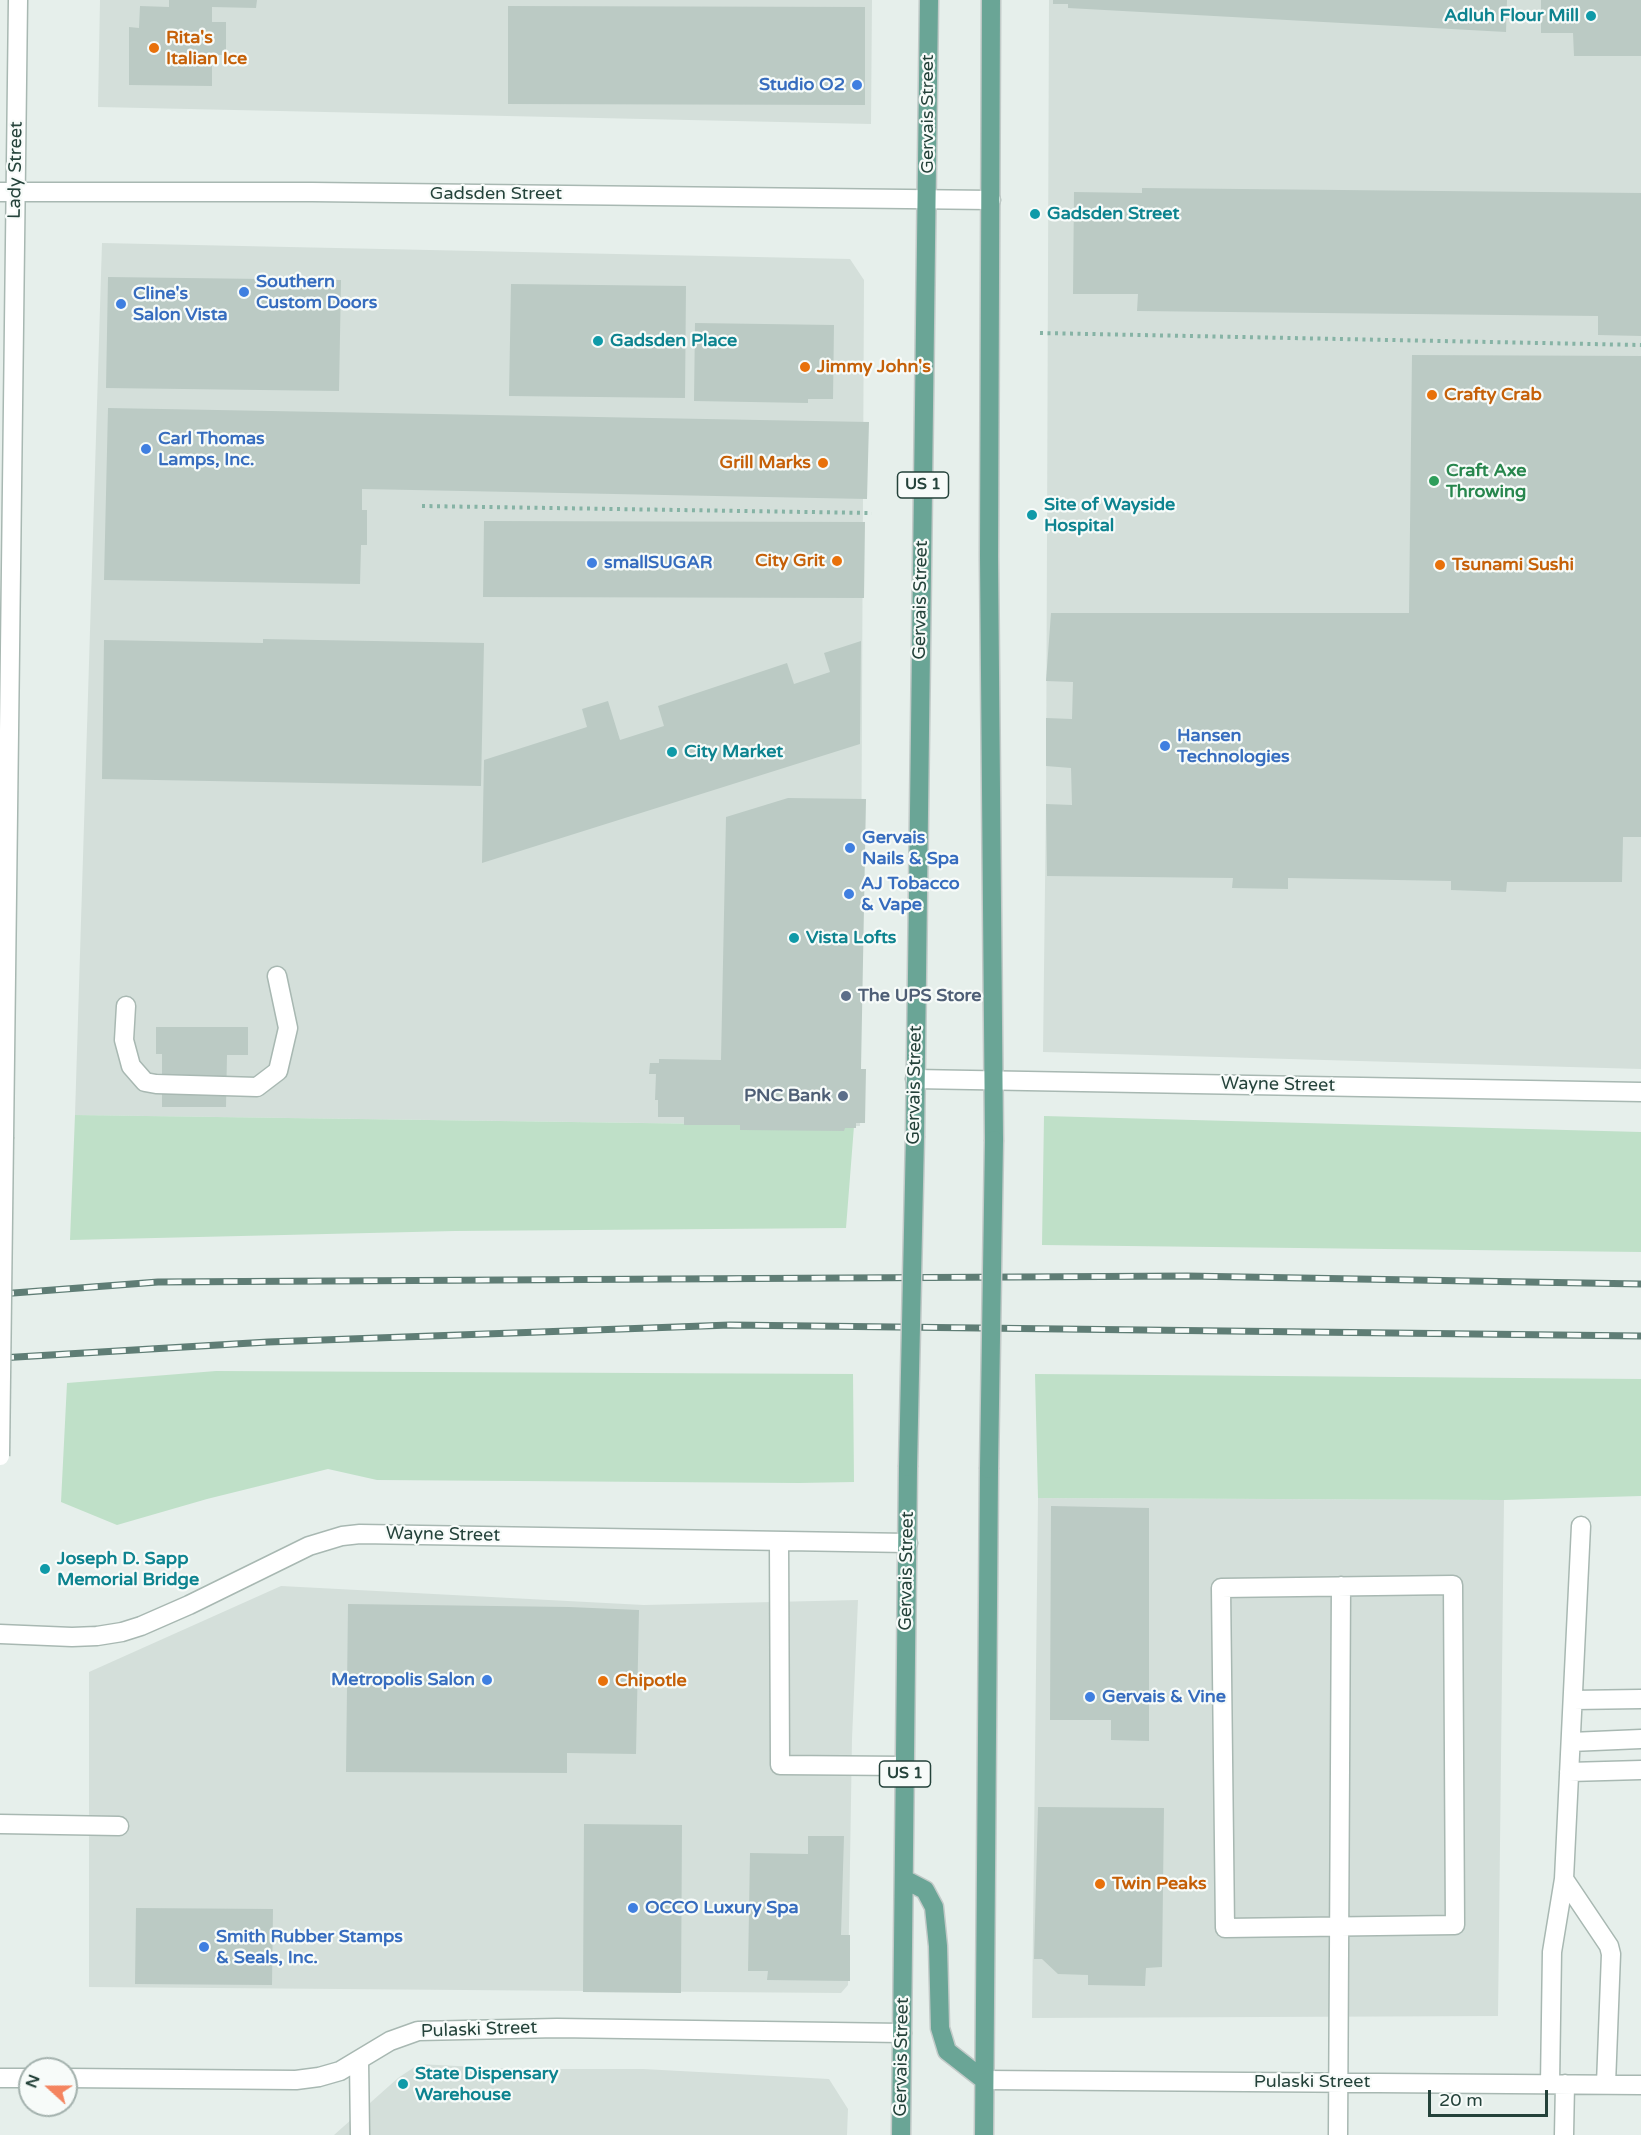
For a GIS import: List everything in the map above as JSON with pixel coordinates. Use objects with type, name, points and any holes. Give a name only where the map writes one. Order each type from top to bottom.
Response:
[{"type":"main road","name":"Gervais Street","points":[[902,2135],[908,1467],[918,958],[918,783],[929,0]]},
{"type":"main road","points":[[984,2135],[994,1140],[989,556],[991,0]]},
{"type":"main road","points":[[904,1879],[925,1890],[934,1907],[938,1946],[940,2028],[947,2051],[984,2080]]},
{"type":"street","name":"Lady Street","points":[[0,1456],[4,1137],[8,192],[18,0]]},
{"type":"street","name":"Gadsden Street","points":[[8,192],[312,192],[991,200]]},
{"type":"street","points":[[126,1006],[124,1040],[131,1066],[145,1082],[257,1087],[278,1071],[288,1029],[277,976]]},
{"type":"street","name":"Wayne Street","points":[[915,1079],[1641,1092]]},
{"type":"street","points":[[1564,2135],[1558,2084],[1552,1952],[1564,1879],[1581,1526]]},
{"type":"street","name":"Wayne Street","points":[[0,1634],[97,1636],[132,1629],[189,1605],[309,1546],[342,1536],[360,1534],[908,1543]]},
{"type":"street","points":[[779,1542],[780,1765],[905,1766]]},
{"type":"street","points":[[1453,1585],[1455,1925],[1339,1927],[1225,1928],[1221,1588],[1453,1585]]},
{"type":"street","points":[[1338,2135],[1341,1586]]},
{"type":"street","points":[[1573,1700],[1641,1699]]},
{"type":"street","points":[[1571,1742],[1641,1739]]},
{"type":"street","points":[[1569,1772],[1641,1770]]},
{"type":"street","points":[[0,1824],[119,1826]]},
{"type":"street","points":[[1564,1879],[1609,1946],[1611,1954],[1606,2084]]},
{"type":"street","name":"Pulaski Street","points":[[78,2078],[296,2080],[319,2077],[340,2071],[390,2041],[418,2031],[534,2028],[902,2033]]},
{"type":"street","points":[[359,2060],[360,2135]]},
{"type":"street","points":[[0,2078],[18,2078]]},
{"type":"street","name":"Pulaski Street","points":[[984,2080],[1641,2085]]},
{"type":"path","points":[[1040,333],[1641,345]]},
{"type":"path","points":[[422,506],[872,513]]},
{"type":"shaded area","points":[[100,0],[872,0],[871,124],[98,107]]},
{"type":"shaded area","points":[[1049,0],[1641,0],[1641,1069],[1043,1052]]},
{"type":"shaded area","points":[[102,243],[850,259],[864,280],[860,1126],[75,1115]]},
{"type":"shaded area","points":[[1038,1498],[1504,1500],[1498,2016],[1032,2018]]},
{"type":"shaded area","points":[[281,1586],[644,1605],[858,1600],[852,1739],[848,1985],[841,1993],[89,1987],[89,1672]]},
{"type":"shaded area","points":[[419,2064],[515,2069],[643,2069],[829,2079],[848,2109],[847,2135],[334,2135],[398,2078]]},
{"type":"green space","points":[[75,1115],[854,1126],[846,1228],[455,1231],[70,1240]]},
{"type":"green space","points":[[1044,1116],[1641,1132],[1641,1252],[1042,1245]]},
{"type":"green space","points":[[216,1371],[853,1374],[854,1482],[377,1480],[328,1469],[207,1499],[117,1525],[61,1502],[67,1383]]},
{"type":"green space","points":[[1035,1374],[1641,1379],[1641,1496],[1504,1500],[1038,1498]]},
{"type":"building","points":[[169,0],[257,0],[256,8],[212,7],[212,22],[226,22],[226,55],[212,55],[212,86],[129,85],[129,27],[139,28],[140,6],[169,7]]},
{"type":"building","points":[[1053,0],[1507,0],[1506,32],[1068,8],[1068,4],[1053,4]]},
{"type":"building","name":"Adluh Flour Mill","points":[[1541,0],[1641,0],[1641,56],[1574,56],[1573,33],[1541,33]]},
{"type":"building","points":[[508,6],[865,7],[865,105],[508,104]]},
{"type":"building","points":[[1142,188],[1641,193],[1641,336],[1598,335],[1598,316],[1137,311],[1138,294],[1073,294],[1074,192],[1142,193]]},
{"type":"building","points":[[108,277],[341,280],[339,391],[106,388]]},
{"type":"building","name":"Gadsden Place","points":[[511,284],[686,286],[685,398],[509,396]]},
{"type":"building","points":[[695,323],[834,325],[833,399],[808,399],[808,403],[694,401]]},
{"type":"building","points":[[1412,355],[1641,356],[1641,837],[1623,837],[1622,882],[1507,882],[1506,892],[1451,890],[1451,881],[1288,878],[1288,889],[1232,888],[1233,878],[1047,876],[1046,804],[1072,805],[1071,768],[1046,766],[1046,718],[1072,719],[1073,682],[1046,681],[1051,613],[1409,613]]},
{"type":"building","points":[[108,408],[869,422],[867,499],[362,489],[362,510],[367,510],[367,545],[361,545],[360,584],[104,580]]},
{"type":"building","points":[[484,521],[865,522],[864,598],[483,597]]},
{"type":"building","points":[[263,639],[484,643],[481,786],[102,779],[104,640],[263,643]]},
{"type":"building","name":"City Market","points":[[861,641],[860,744],[482,863],[484,760],[587,727],[582,709],[608,701],[620,740],[664,726],[658,706],[787,663],[794,684],[830,672],[824,653]]},
{"type":"building","name":"Vista Lofts","points":[[788,798],[866,799],[861,1069],[866,1069],[865,1123],[856,1123],[856,1128],[845,1128],[844,1131],[740,1130],[740,1125],[684,1125],[684,1117],[658,1117],[658,1100],[655,1100],[656,1074],[649,1074],[650,1063],[659,1063],[659,1059],[721,1060],[726,817]]},
{"type":"building","points":[[156,1027],[248,1027],[248,1055],[227,1055],[226,1107],[162,1107],[162,1054],[156,1054]]},
{"type":"building","points":[[1051,1506],[1149,1508],[1149,1741],[1111,1740],[1111,1720],[1050,1720]]},
{"type":"building","points":[[348,1604],[639,1610],[636,1754],[567,1753],[567,1773],[346,1772]]},
{"type":"building","name":"Twin Peaks","points":[[1038,1807],[1164,1808],[1162,1967],[1146,1968],[1145,1986],[1088,1985],[1088,1975],[1058,1974],[1042,1959],[1034,1959]]},
{"type":"building","name":"OCCO Luxury Spa","points":[[584,1824],[682,1825],[681,1993],[583,1992]]},
{"type":"building","points":[[808,1836],[844,1836],[841,1935],[850,1935],[850,1981],[767,1980],[768,1971],[748,1971],[750,1853],[808,1854]]},
{"type":"building","name":"Smith Rubber Stamps & Seals, Inc.","points":[[136,1908],[273,1909],[272,1985],[135,1984]]},
{"type":"railway","points":[[0,1294],[158,1282],[1187,1276],[1641,1284]]},
{"type":"railway","points":[[0,1358],[268,1342],[730,1325],[1641,1336]]},
{"type":"place","name":"Adluh Flour Mill","points":[[1591,16]]},
{"type":"place","name":"Rita's Italian Ice","points":[[154,48]]},
{"type":"place","name":"Studio O2","points":[[857,85]]},
{"type":"place","name":"Gadsden Street","points":[[1035,214]]},
{"type":"place","name":"Southern Custom Doors","points":[[244,292]]},
{"type":"place","name":"Cline's Salon Vista","points":[[121,304]]},
{"type":"place","name":"Gadsden Place","points":[[598,341]]},
{"type":"place","name":"Jimmy John's","points":[[805,367]]},
{"type":"place","name":"Crafty Crab","points":[[1432,395]]},
{"type":"place","name":"Carl Thomas Lamps, Inc.","points":[[146,449]]},
{"type":"place","name":"Grill Marks","points":[[823,463]]},
{"type":"place","name":"Craft Axe Throwing","points":[[1434,481]]},
{"type":"place","name":"Site of Wayside Hospital","points":[[1032,515]]},
{"type":"place","name":"City Grit","points":[[837,561]]},
{"type":"place","name":"smallSUGAR","points":[[592,563]]},
{"type":"place","name":"Tsunami Sushi","points":[[1440,565]]},
{"type":"place","name":"Hansen Technologies","points":[[1165,746]]},
{"type":"place","name":"City Market","points":[[672,752]]},
{"type":"place","name":"Gervais Nails & Spa","points":[[850,848]]},
{"type":"place","name":"AJ Tobacco & Vape","points":[[849,894]]},
{"type":"place","name":"Vista Lofts","points":[[794,938]]},
{"type":"place","name":"The UPS Store","points":[[846,996]]},
{"type":"place","name":"PNC Bank","points":[[843,1096]]},
{"type":"place","name":"Joseph D. Sapp Memorial Bridge","points":[[45,1569]]},
{"type":"place","name":"Metropolis Salon","points":[[487,1680]]},
{"type":"place","name":"Chipotle","points":[[603,1681]]},
{"type":"place","name":"Gervais & Vine","points":[[1090,1697]]},
{"type":"place","name":"Twin Peaks","points":[[1100,1884]]},
{"type":"place","name":"OCCO Luxury Spa","points":[[633,1908]]},
{"type":"place","name":"Smith Rubber Stamps & Seals, Inc.","points":[[204,1947]]},
{"type":"place","name":"State Dispensary Warehouse","points":[[403,2084]]}]
